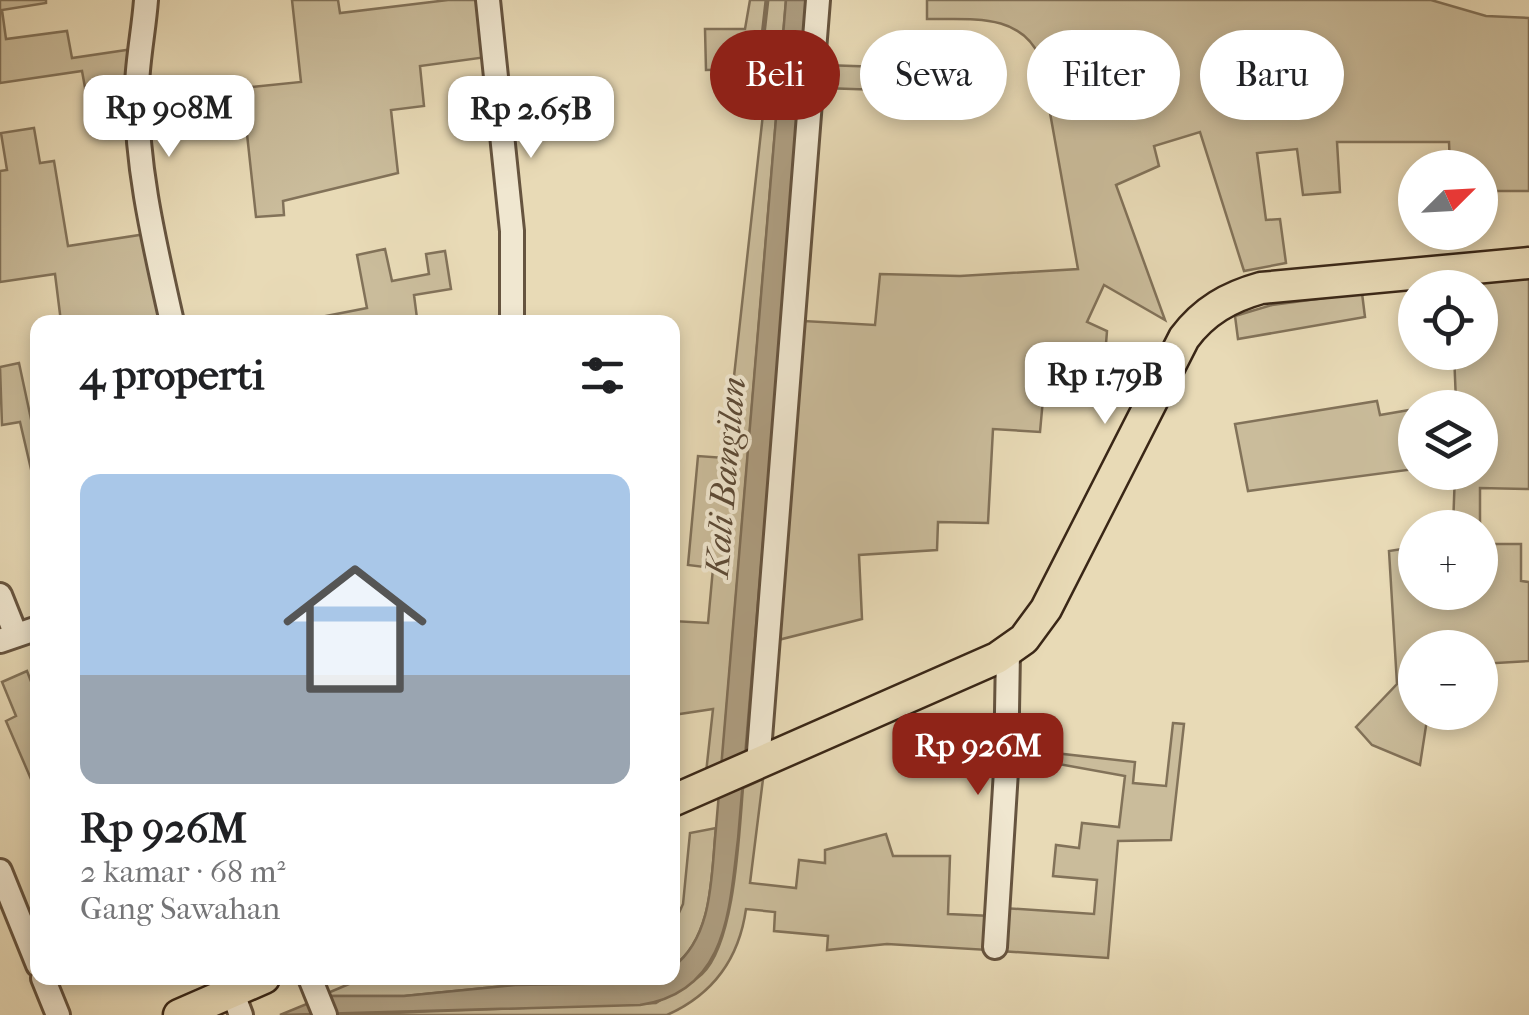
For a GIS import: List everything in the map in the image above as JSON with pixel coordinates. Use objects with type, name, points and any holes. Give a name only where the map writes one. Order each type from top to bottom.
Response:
[{"type":"main road","points":[[680,799],[1008,652],[1024,639],[1046,609],[1184,338],[1212,309],[1262,288],[1529,263]]},
{"type":"main road","points":[[179,1015],[237,1003],[256,985]]},
{"type":"street","points":[[146,0],[138,84],[140,138],[171,315]]},
{"type":"street","points":[[488,0],[512,232],[512,315]]},
{"type":"street","points":[[755,765],[818,0]]},
{"type":"street","points":[[0,595],[18,635]]},
{"type":"street","points":[[995,946],[1006,771],[1008,652]]},
{"type":"street","points":[[0,871],[30,944]]},
{"type":"street","points":[[46,985],[58,1015]]},
{"type":"street","points":[[313,985],[325,1015]]},
{"type":"shaded area","points":[[0,0],[46,0],[2,10],[6,39],[67,31],[72,58],[133,49],[130,86],[86,93],[82,71],[0,83]]},
{"type":"shaded area","points":[[292,0],[338,0],[340,13],[448,0],[481,0],[487,57],[420,66],[424,106],[391,110],[398,173],[283,201],[284,215],[256,217],[242,88],[301,82]]},
{"type":"shaded area","points":[[750,0],[786,0],[783,30],[710,30],[710,70],[706,70],[705,29],[745,29]]},
{"type":"shaded area","points":[[786,0],[809,0],[806,30],[783,30]]},
{"type":"shaded area","points":[[927,0],[1431,0],[1486,16],[1529,18],[1529,191],[1498,191],[1498,150],[1449,150],[1449,142],[1337,142],[1340,192],[1303,195],[1297,149],[1257,153],[1266,220],[1280,219],[1286,263],[1244,271],[1200,132],[1154,146],[1159,166],[1116,185],[1165,320],[1104,285],[1087,322],[1107,331],[1102,394],[1044,388],[1040,432],[993,429],[988,523],[938,522],[937,550],[859,555],[862,619],[778,640],[804,321],[875,325],[880,274],[960,276],[1078,269],[1051,120],[1180,120],[1180,30],[1027,30],[1027,38],[1007,25],[992,22],[927,19]]},
{"type":"shaded area","points":[[840,66],[860,66],[860,89],[840,89]]},
{"type":"shaded area","points":[[762,120],[776,120],[722,764],[706,773],[713,709],[680,714],[680,621],[708,623],[713,568],[688,565],[698,456],[725,458]]},
{"type":"shaded area","points":[[776,120],[799,120],[738,839],[726,919],[719,944],[707,965],[691,984],[669,997],[640,1005],[280,1015],[326,996],[404,996],[515,985],[680,985],[680,960],[696,939],[708,903]]},
{"type":"shaded area","points":[[34,128],[40,163],[54,161],[68,246],[146,234],[163,315],[60,315],[55,274],[0,282],[0,171],[7,170],[1,133]]},
{"type":"shaded area","points":[[385,249],[392,281],[429,274],[426,254],[445,251],[451,289],[414,295],[417,315],[331,315],[367,308],[357,255]]},
{"type":"shaded area","points":[[1529,273],[1529,489],[1498,488],[1498,390],[1456,390],[1455,370],[1498,370],[1498,277]]},
{"type":"shaded area","points":[[1362,293],[1365,317],[1238,339],[1235,316],[1272,305]]},
{"type":"shaded area","points":[[19,363],[30,414],[30,465],[20,422],[2,425],[0,367]]},
{"type":"shaded area","points":[[1377,401],[1380,415],[1398,412],[1398,471],[1248,491],[1235,424]]},
{"type":"shaded area","points":[[1454,490],[1480,490],[1480,510],[1454,510]]},
{"type":"shaded area","points":[[1498,544],[1521,544],[1521,581],[1529,582],[1529,661],[1498,663],[1498,630],[1398,630],[1398,730],[1425,730],[1420,765],[1372,745],[1356,727],[1397,684],[1389,551],[1398,550],[1398,610],[1498,610]]},
{"type":"shaded area","points":[[27,671],[30,679],[30,777],[6,721],[16,716],[2,682]]},
{"type":"shaded area","points":[[1173,723],[1184,724],[1171,840],[1118,841],[1108,958],[1000,951],[1003,908],[1094,914],[1097,880],[1053,876],[1056,845],[1079,848],[1082,823],[1119,827],[1125,776],[1053,763],[1054,753],[1135,762],[1133,783],[1166,786]]},
{"type":"shaded area","points":[[763,779],[750,883],[796,888],[799,860],[825,863],[825,850],[886,834],[893,856],[950,856],[948,914],[991,916],[988,950],[887,944],[827,950],[828,936],[774,931],[775,912],[746,909],[737,944],[722,973],[698,997],[667,1015],[331,1015],[656,1003],[697,978],[713,959],[722,938],[733,887],[743,788]]},
{"type":"shaded area","points":[[716,828],[703,922],[680,960],[680,911],[690,833]]},
{"type":"shaded area","points":[[347,985],[516,985],[404,996],[326,996],[309,1001]]},
{"type":"waterway","points":[[764,30],[767,0]]},
{"type":"water label","name":"Kali Bangilan","points":[[725,477]]}]
